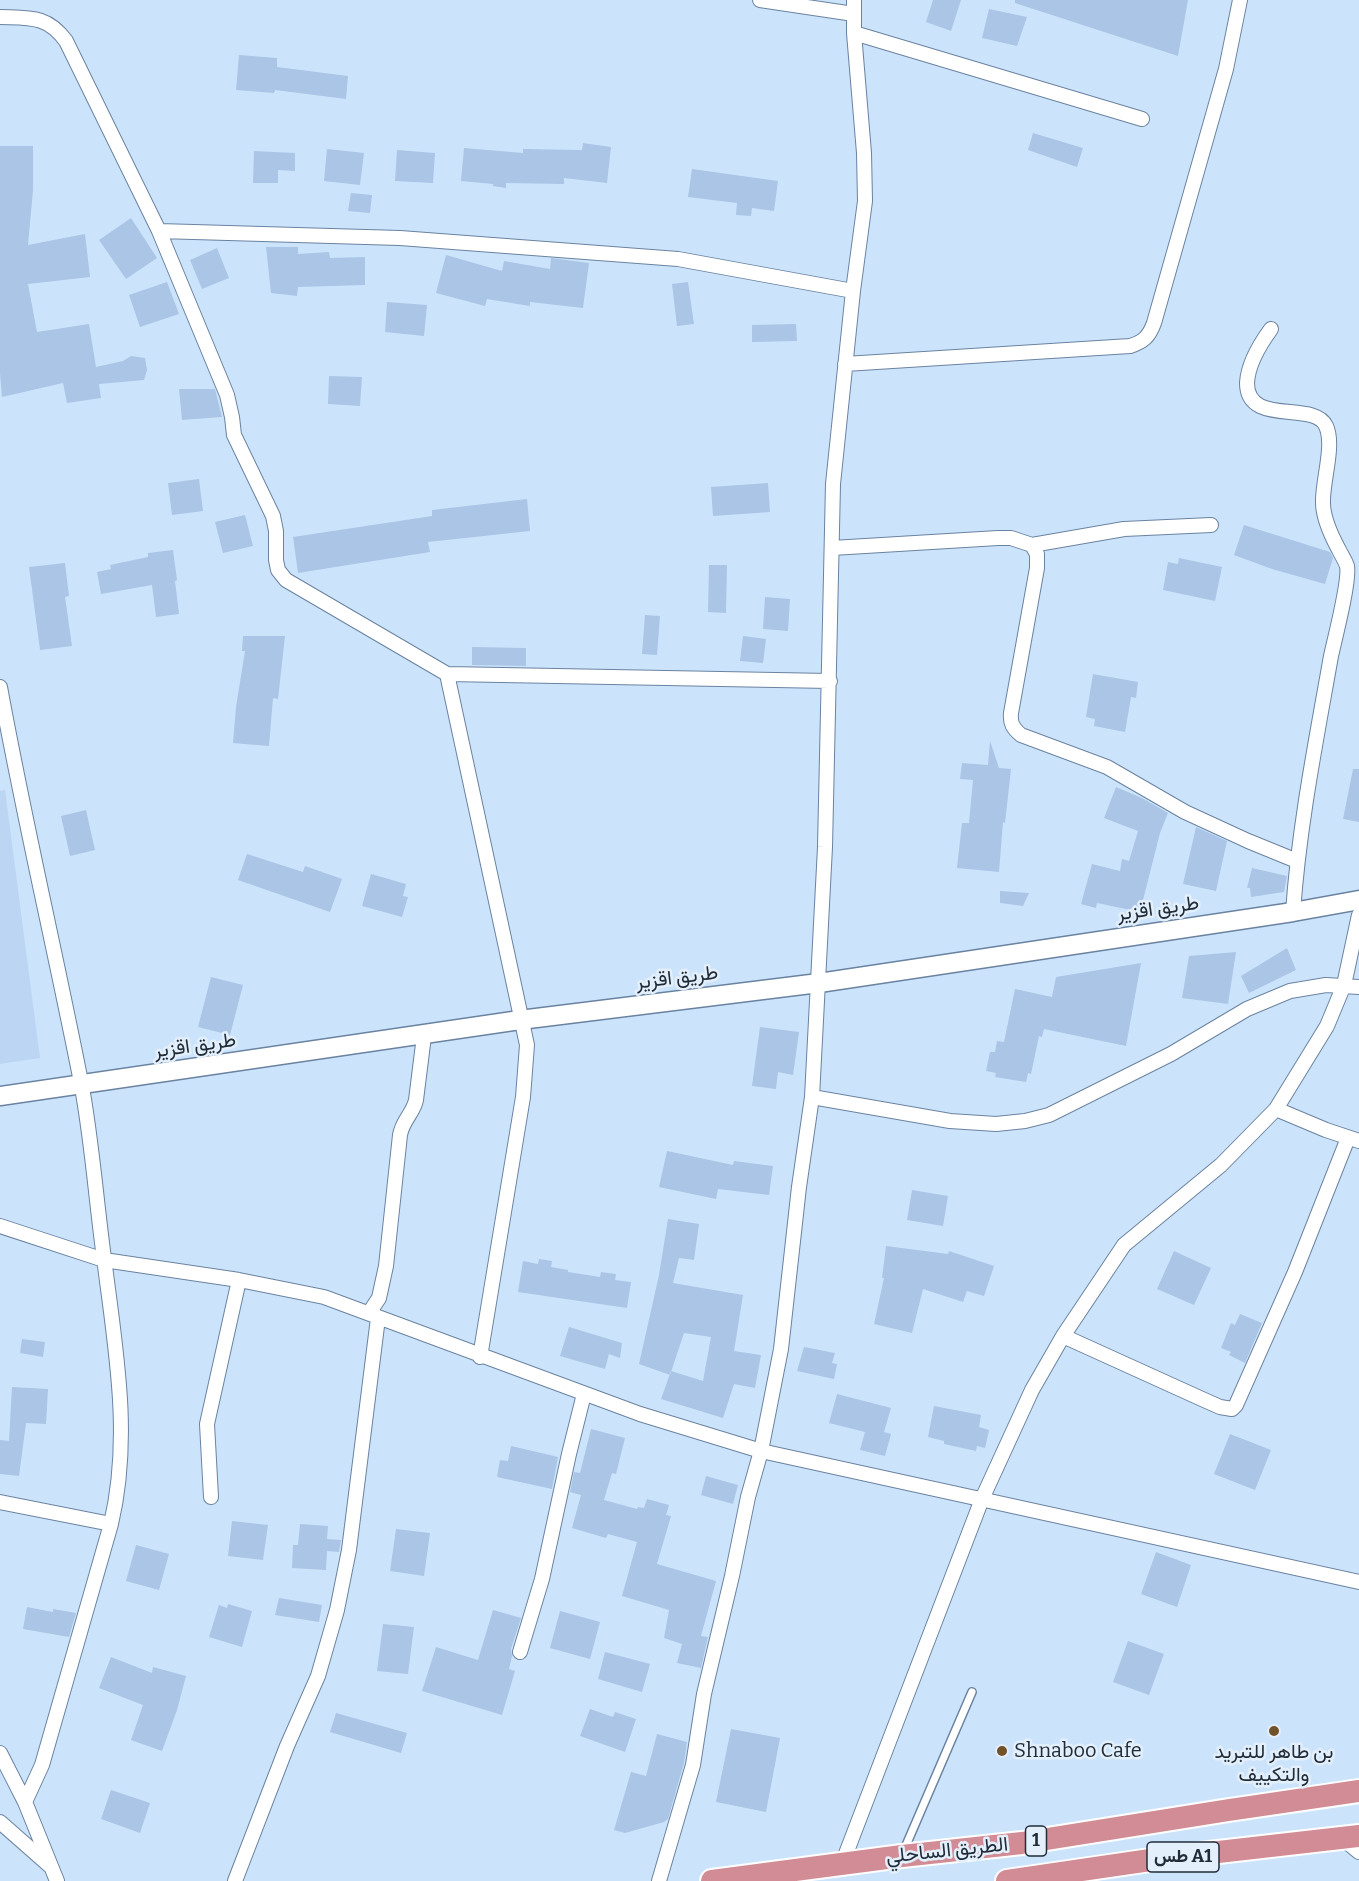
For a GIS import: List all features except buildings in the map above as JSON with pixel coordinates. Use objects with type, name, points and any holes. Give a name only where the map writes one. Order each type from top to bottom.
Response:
[{"type":"highway","name":"الطريق الساحلي","points":[[712,1881],[1022,1843],[1359,1791]]},
{"type":"highway","name":"الطريق الساحلي","points":[[1007,1881],[1157,1860],[1353,1842]]},
{"type":"street","points":[[660,1881],[693,1765],[704,1694],[748,1497],[761,1451],[781,1349],[799,1187],[812,1097],[819,983],[830,681],[833,484],[853,291],[861,246],[865,201],[854,7],[760,0]]},
{"type":"street","points":[[845,364],[1130,346],[1142,342],[1150,334],[1154,323],[1226,69],[1240,0]]},
{"type":"street","points":[[0,18],[36,18],[57,29],[66,41],[159,231],[227,395],[234,435],[273,516],[278,570],[286,580],[447,674],[830,681]]},
{"type":"street","points":[[854,33],[1142,120]]},
{"type":"street","points":[[159,231],[400,238],[678,259],[853,291]]},
{"type":"street","points":[[1270,329],[1248,372],[1248,393],[1254,403],[1265,408],[1311,416],[1326,425],[1329,445],[1323,504],[1325,515],[1348,570],[1316,738],[1297,861],[1293,912]]},
{"type":"street","points":[[832,548],[998,538],[1011,538],[1032,545],[1124,529],[1211,525]]},
{"type":"street","points":[[1032,545],[1037,554],[1037,568],[1011,713],[1011,723],[1015,730],[1021,735],[1107,767],[1185,812],[1248,842],[1297,861]]},
{"type":"street","points":[[447,674],[527,1046],[525,1083],[480,1357]]},
{"type":"street","points":[[0,687],[17,781],[81,1085],[119,1371],[122,1424],[120,1471],[111,1524],[42,1765],[25,1802]]},
{"type":"street","name":"طريق اقزير","points":[[0,1096],[424,1036],[520,1020],[819,983],[1293,912],[1359,900]]},
{"type":"street","points":[[842,1864],[982,1499],[1032,1390],[1063,1336],[1124,1245],[1221,1165],[1276,1109],[1327,1026],[1344,985],[1359,915]]},
{"type":"street","points":[[812,1097],[950,1120],[996,1124],[1025,1121],[1049,1115],[1170,1054],[1247,1010],[1290,991],[1326,985],[1359,987]]},
{"type":"street","points":[[235,1881],[287,1746],[318,1676],[337,1610],[349,1550],[373,1316],[386,1266],[400,1135],[405,1119],[415,1108],[424,1036]]},
{"type":"street","points":[[1063,1336],[1220,1407],[1232,1409],[1236,1405],[1354,1139],[1276,1109]]},
{"type":"street","points":[[0,1226],[104,1260],[239,1280],[324,1298],[640,1414],[761,1451],[1359,1582]]},
{"type":"street","points":[[211,1497],[207,1424],[239,1280]]},
{"type":"street","points":[[520,1652],[543,1579],[584,1394]]},
{"type":"street","points":[[0,1502],[111,1524]]},
{"type":"street","points":[[0,1753],[25,1802],[54,1875]]},
{"type":"street","points":[[0,1822],[54,1875]]},
{"type":"lane","points":[[902,1856],[972,1692]]},
{"type":"shaded area","points":[[5,790],[40,1058],[0,1064],[0,791]]},
{"type":"place","name":"بن طاهر للتبريد والتكييف","points":[[1274,1731]]},
{"type":"place","name":"Shnaboo Cafe","points":[[1002,1751]]}]
